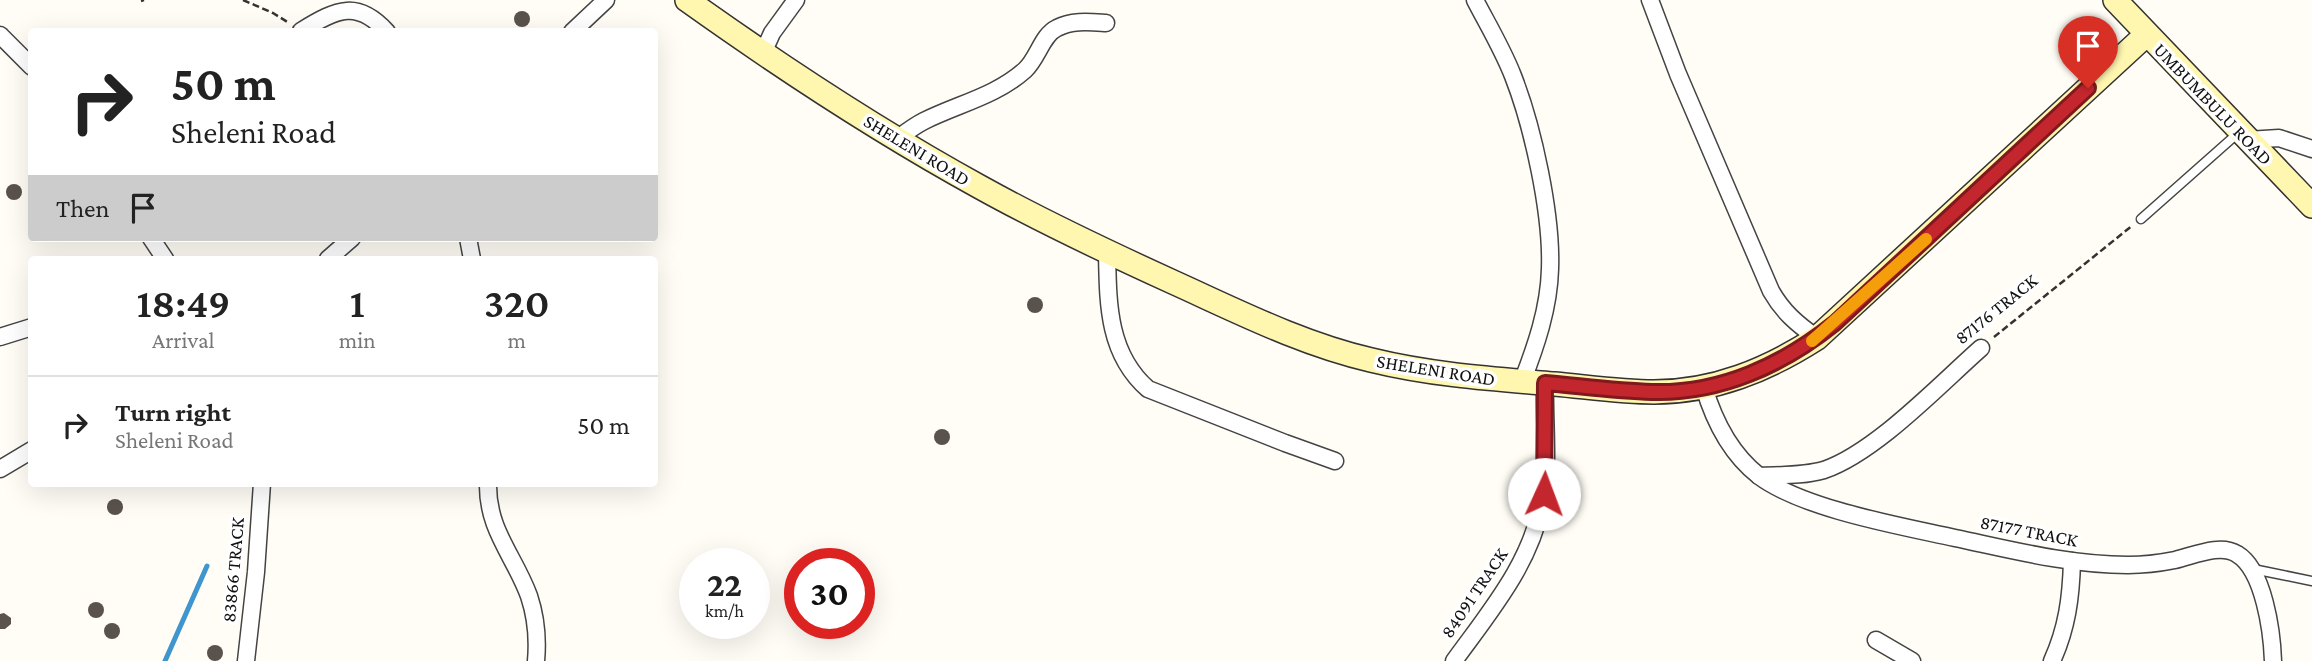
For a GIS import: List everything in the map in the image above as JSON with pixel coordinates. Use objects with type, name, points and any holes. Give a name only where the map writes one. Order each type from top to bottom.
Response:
[{"type":"street","points":[[576,28],[606,0]]},
{"type":"street","name":"SHELENI ROAD","points":[[687,0],[763,53],[897,139],[979,187],[1107,251],[1315,345],[1393,365],[1481,379],[1653,392],[1724,383],[1778,362],[1816,338],[2147,34]]},
{"type":"street","points":[[763,53],[772,33],[796,0]]},
{"type":"street","points":[[1475,0],[1513,75],[1527,116],[1547,223],[1550,268],[1546,307],[1532,357],[1533,383]]},
{"type":"street","points":[[1650,0],[1683,86],[1771,292],[1795,323],[1816,338]]},
{"type":"street","name":"UMBUMBULU ROAD","points":[[2115,0],[2312,206]]},
{"type":"street","points":[[306,28],[340,8],[357,4],[370,10],[384,28]]},
{"type":"street","points":[[897,139],[922,122],[986,96],[1019,75],[1033,61],[1051,31],[1056,28],[1071,23],[1106,23]]},
{"type":"street","points":[[0,35],[28,63]]},
{"type":"street","points":[[2244,136],[2279,138],[2312,149]]},
{"type":"street","points":[[331,256],[347,242]]},
{"type":"street","points":[[1107,251],[1113,327],[1124,363],[1136,378],[1148,389],[1335,461]]},
{"type":"street","points":[[0,337],[28,328]]},
{"type":"street","name":"87176 TRACK","points":[[1759,476],[1803,474],[1841,463],[1878,438],[1981,348]]},
{"type":"street","name":"84091 TRACK","points":[[1454,661],[1517,573],[1536,529],[1544,494],[1546,467],[1533,383]]},
{"type":"street","name":"87177 TRACK","points":[[1704,387],[1717,424],[1743,463],[1776,487],[1843,510],[1908,528],[2072,561],[2102,565],[2143,564],[2224,550],[2240,555],[2252,569]]},
{"type":"street","points":[[0,470],[28,452]]},
{"type":"street","name":"83866 TRACK","points":[[246,661],[256,572],[261,487]]},
{"type":"street","points":[[488,487],[490,514],[528,594],[534,615],[536,661]]},
{"type":"street","points":[[2052,661],[2067,621],[2072,561]]},
{"type":"street","points":[[2252,569],[2269,618],[2273,661]]},
{"type":"street","points":[[1876,640],[1912,661]]},
{"type":"lane","points":[[2141,219],[2244,136]]},
{"type":"lane","name":"87177 TRACK","points":[[2252,569],[2312,581]]},
{"type":"path","points":[[243,0],[274,13],[296,28]]},
{"type":"path","name":"87176 TRACK","points":[[1981,348],[2141,219]]},
{"type":"building","points":[[519,11],[525,11],[530,19],[528,25],[519,27],[514,22],[514,16]]},
{"type":"building","points":[[11,184],[17,184],[22,192],[20,198],[11,200],[6,195],[6,189]]},
{"type":"building","points":[[1032,297],[1038,297],[1043,305],[1041,311],[1032,313],[1027,308],[1027,302]]},
{"type":"building","points":[[939,429],[945,429],[950,437],[948,443],[939,445],[934,440],[934,434]]},
{"type":"building","points":[[112,499],[118,499],[123,507],[121,513],[112,515],[107,510],[107,504]]},
{"type":"building","points":[[93,602],[99,602],[104,610],[102,616],[93,618],[88,613],[88,607]]},
{"type":"building","points":[[4,613],[11,618],[11,624],[0,629],[0,614]]},
{"type":"building","points":[[109,623],[115,623],[120,631],[118,637],[109,639],[104,634],[104,628]]},
{"type":"building","points":[[212,645],[218,645],[223,653],[221,659],[212,661],[207,656],[207,650]]},
{"type":"waterway","points":[[165,661],[207,566]]},
{"type":"slow traffic","points":[[1812,341],[1926,239]]},
{"type":"route","points":[[1544,494],[1545,383],[1653,392],[1675,391],[1724,383],[1778,362],[1835,323],[2088,88]]}]
